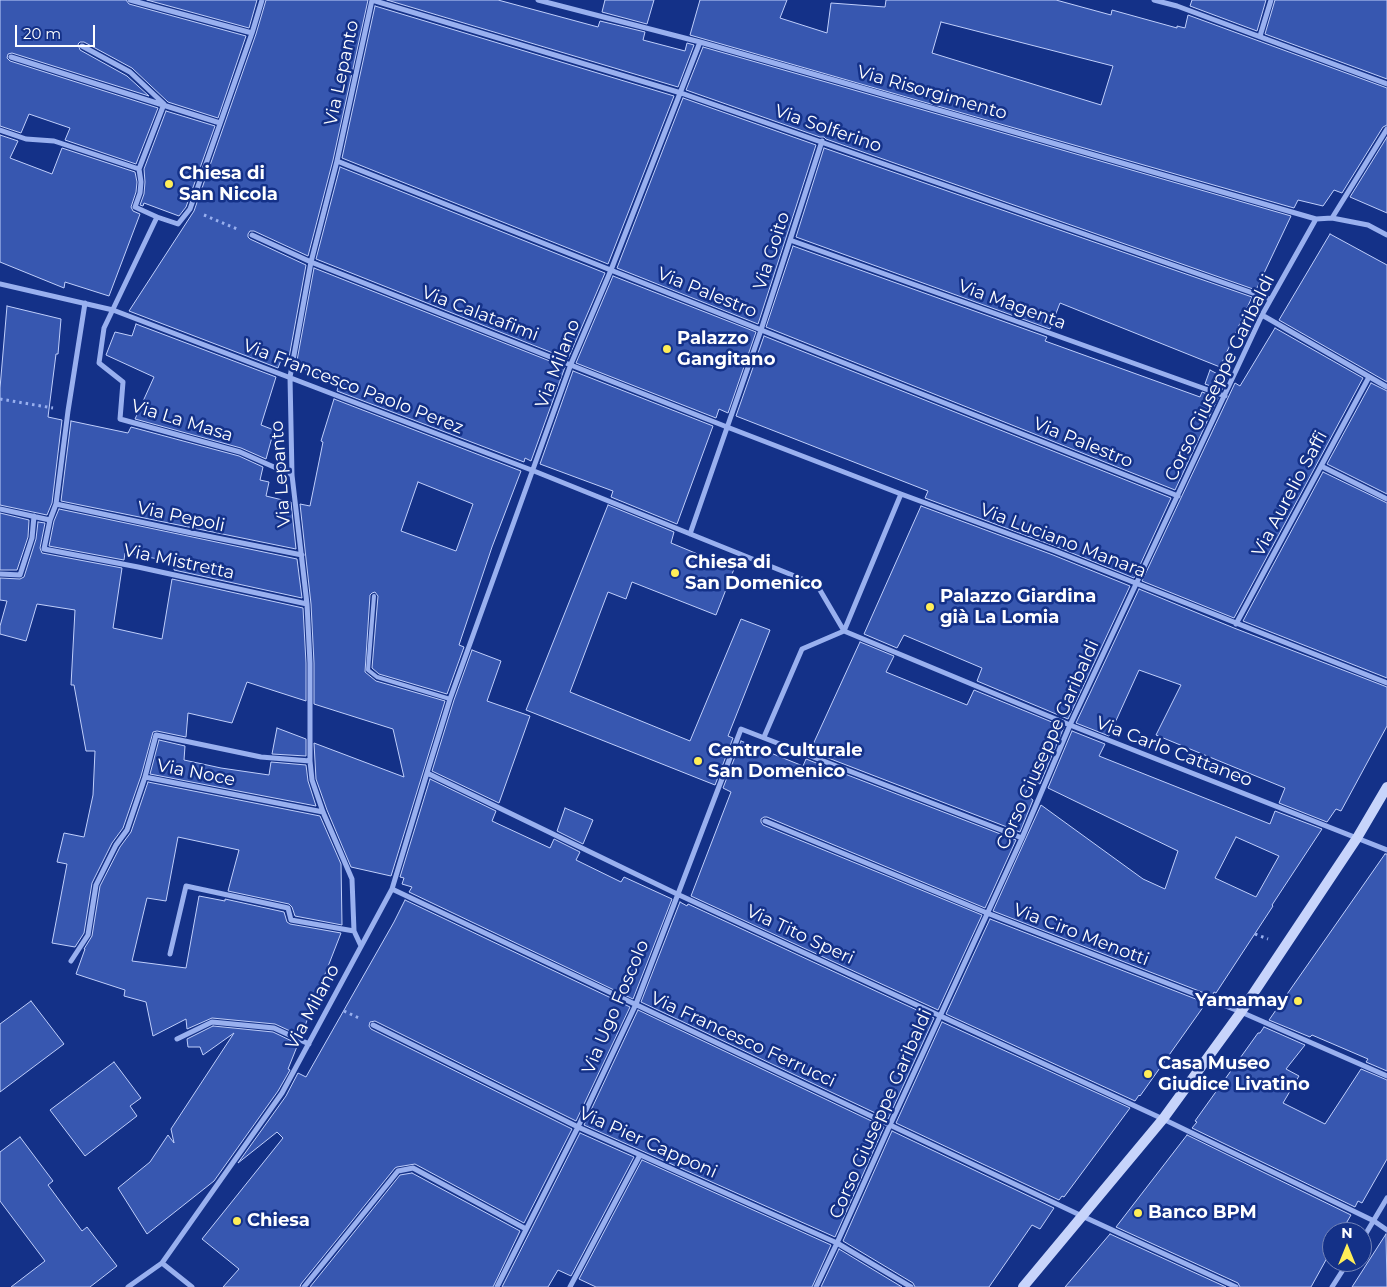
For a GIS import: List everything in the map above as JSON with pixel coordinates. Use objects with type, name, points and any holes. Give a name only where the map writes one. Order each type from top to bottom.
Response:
[{"type":"street","points":[[130,0],[252,33]]},
{"type":"street","points":[[164,104],[139,169],[140,193],[135,207],[156,217],[178,224],[190,209],[262,0]]},
{"type":"street","name":"Via Solferino","points":[[372,0],[681,93],[1270,300]]},
{"type":"street","name":"Via Lepanto","points":[[361,946],[354,931],[352,879],[323,812],[312,780],[307,604],[292,475],[290,377],[311,262],[337,161],[372,0]]},
{"type":"street","name":"Via Risorgimento","points":[[538,0],[700,42],[1316,219],[1332,218],[1368,225],[1387,235]]},
{"type":"street","points":[[1154,0],[1177,6],[1387,84]]},
{"type":"street","points":[[1260,36],[1271,0]]},
{"type":"street","name":"Via Milano","points":[[128,1287],[162,1263],[282,1093],[392,889],[450,699],[534,471],[571,364],[611,270],[700,42]]},
{"type":"street","points":[[82,46],[130,72],[164,104]]},
{"type":"street","points":[[11,57],[220,123]]},
{"type":"street","points":[[0,130],[26,139],[54,141],[139,169]]},
{"type":"street","points":[[1332,218],[1387,130]]},
{"type":"street","name":"Via Goito","points":[[690,534],[761,330],[822,141]]},
{"type":"street","name":"Via Palestro","points":[[337,161],[1178,496]]},
{"type":"street","points":[[112,310],[156,217]]},
{"type":"street","name":"Corso Giuseppe Garibaldi","points":[[816,1287],[1022,838],[1070,725],[1262,315],[1316,219]]},
{"type":"street","name":"Via Calatafimi","points":[[252,235],[311,262],[727,427]]},
{"type":"street","name":"Via Magenta","points":[[790,240],[1225,396]]},
{"type":"street","name":"Via Francesco Paolo Perez","points":[[0,284],[112,310],[534,471],[817,585],[844,631]]},
{"type":"street","points":[[0,509],[50,520],[56,504],[85,303]]},
{"type":"street","name":"Via La Masa","points":[[112,310],[104,328],[99,364],[123,382],[120,419],[240,452],[292,475]]},
{"type":"street","points":[[1262,315],[1387,387]]},
{"type":"street","name":"Via Aurelio Saffi","points":[[1236,624],[1369,377]]},
{"type":"street","name":"Via Luciano Manara","points":[[727,427],[1055,551],[1387,683]]},
{"type":"street","points":[[1321,466],[1387,498]]},
{"type":"street","points":[[900,494],[844,631],[802,649],[764,736],[1022,838]]},
{"type":"street","name":"Via Pepoli","points":[[56,504],[302,555]]},
{"type":"street","points":[[0,574],[20,575],[32,538],[34,516]]},
{"type":"street","name":"Via Mistretta","points":[[50,520],[44,549],[138,567],[307,604]]},
{"type":"street","name":"Via Carlo Cattaneo","points":[[844,631],[1070,725],[1387,850]]},
{"type":"street","name":"Via Ugo Foscolo","points":[[497,1287],[578,1127],[636,1004],[742,728],[764,736]]},
{"type":"street","points":[[145,777],[156,735],[260,756],[310,762]]},
{"type":"street","name":"Via Tito Speri","points":[[427,773],[677,894],[1163,1119],[1374,1221],[1387,1230]]},
{"type":"street","name":"Via Noce","points":[[71,961],[88,935],[96,885],[116,845],[128,830],[145,777],[323,812]]},
{"type":"street","points":[[1023,1287],[1163,1119],[1240,1012],[1357,838],[1387,787]]},
{"type":"street","name":"Via Ciro Menotti","points":[[765,822],[988,913],[1240,1012],[1387,1076]]},
{"type":"street","points":[[170,954],[186,886],[288,908],[291,920],[354,931]]},
{"type":"street","name":"Via Francesco Ferrucci","points":[[392,889],[1236,1287]]},
{"type":"street","points":[[177,1039],[212,1022],[274,1028],[309,1044]]},
{"type":"street","name":"Via Pier Capponi","points":[[373,1025],[578,1127],[837,1244],[911,1287]]},
{"type":"street","points":[[570,1287],[640,1155]]},
{"type":"street","points":[[304,1287],[398,1171],[413,1168],[526,1229]]},
{"type":"street","points":[[1372,1224],[1387,1198]]},
{"type":"street","points":[[162,1263],[192,1287]]},
{"type":"street","points":[[1332,1287],[1342,1272]]},
{"type":"lane","points":[[374,596],[368,670],[377,677],[450,699]]},
{"type":"path","points":[[190,209],[252,235]]},
{"type":"path","points":[[0,399],[68,411]]},
{"type":"path","points":[[330,1005],[373,1025]]},
{"type":"building","points":[[0,0],[126,0],[129,4],[246,36],[218,118],[168,102],[132,68],[84,42],[78,44],[80,50],[127,76],[149,96],[12,53],[8,54],[7,58],[10,61],[158,108],[136,164],[65,140],[70,128],[29,114],[21,133],[0,126]]},
{"type":"building","points":[[147,0],[257,0],[249,28]]},
{"type":"building","points":[[266,0],[368,0],[333,160],[308,256],[254,231],[250,231],[248,234],[250,239],[306,265],[288,363],[281,360],[278,368],[129,311],[194,211],[256,34]]},
{"type":"building","points":[[387,0],[498,0],[598,27],[600,21],[645,32],[643,40],[685,51],[687,43],[694,45],[678,87]]},
{"type":"building","points":[[605,0],[654,0],[647,24],[602,12]]},
{"type":"building","points":[[700,0],[787,0],[780,18],[827,33],[831,3],[885,7],[886,0],[1056,0],[1111,15],[1112,10],[1177,28],[1177,26],[1185,28],[1188,15],[1387,88],[1387,125],[1383,127],[1342,193],[1334,190],[1323,206],[1298,200],[1294,208],[690,35]],"holes":[[[941,22],[1113,66],[1101,105],[932,53]]]},
{"type":"building","points":[[1192,0],[1266,0],[1257,31],[1190,6]]},
{"type":"building","points":[[1275,0],[1387,0],[1387,79],[1265,34]]},
{"type":"building","points":[[375,6],[674,96],[608,264],[342,158]]},
{"type":"building","points":[[703,47],[1291,216],[1256,290],[686,90]]},
{"type":"building","points":[[683,98],[816,145],[758,324],[617,268]]},
{"type":"building","name":"Chiesa di San Nicola","points":[[166,111],[215,126],[186,207],[179,216],[144,203],[143,206],[140,205],[144,194],[144,169]]},
{"type":"building","points":[[0,135],[18,141],[10,158],[52,174],[62,148],[135,172],[136,192],[131,207],[133,211],[140,214],[109,296],[65,282],[64,288],[0,262]]},
{"type":"building","points":[[1387,137],[1387,213],[1350,197]]},
{"type":"building","points":[[824,148],[1252,297],[1220,367],[1060,303],[1050,329],[796,237]]},
{"type":"building","points":[[340,167],[605,273],[568,359],[316,259]]},
{"type":"building","points":[[1330,234],[1387,265],[1387,382],[1279,320]]},
{"type":"building","points":[[793,246],[1047,337],[1045,341],[1200,397],[1202,392],[1218,398],[1175,490],[766,327]]},
{"type":"building","points":[[314,268],[565,367],[531,461],[525,458],[524,462],[337,391],[339,383],[296,366]]},
{"type":"building","name":"Palazzo Gangitano","points":[[613,276],[756,332],[728,413],[719,409],[716,418],[576,363]]},
{"type":"building","points":[[7,306],[61,319],[58,354],[56,354],[48,417],[62,420],[52,503],[47,515],[0,505],[0,388]]},
{"type":"building","points":[[136,324],[276,377],[261,425],[274,430],[266,459],[241,448],[135,419],[154,377],[106,355],[115,332],[132,336]]},
{"type":"building","points":[[1275,328],[1363,378],[1234,618],[1142,581],[1235,383],[1240,386]]},
{"type":"building","points":[[764,336],[1171,498],[1134,578],[925,498],[928,491],[736,416]]},
{"type":"building","points":[[1210,370],[1227,379],[1222,390],[1205,384]]},
{"type":"building","points":[[573,371],[713,426],[677,524],[611,497],[613,491],[540,464]]},
{"type":"building","points":[[1371,383],[1387,391],[1387,494],[1327,464]]},
{"type":"building","points":[[334,399],[521,471],[492,547],[459,645],[464,647],[447,694],[379,674],[372,668],[378,596],[375,592],[370,595],[365,672],[376,681],[445,701],[391,876],[351,867],[316,779],[314,743],[404,777],[393,729],[314,704],[311,604],[300,504],[310,506],[323,442],[321,441]],"holes":[[[418,482],[473,504],[456,551],[401,531]]]},
{"type":"building","points":[[71,421],[128,433],[131,427],[239,456],[263,467],[260,480],[269,482],[266,496],[291,502],[296,549],[61,501]]},
{"type":"building","points":[[1323,472],[1387,503],[1387,678],[1243,621]]},
{"type":"building","points":[[608,505],[674,532],[671,543],[734,569],[716,615],[632,582],[626,599],[608,592],[570,692],[690,741],[741,619],[770,630],[728,736],[733,738],[715,785],[526,710]]},
{"type":"building","name":"Palazzo Giardina già La Lomia","points":[[921,506],[1130,586],[1068,719],[977,681],[982,668],[904,635],[897,648],[864,634]]},
{"type":"building","points":[[59,509],[297,559],[302,598],[174,570],[175,562],[125,553],[124,560],[49,546],[54,521]]},
{"type":"building","points":[[0,513],[29,520],[28,537],[17,570],[0,570]]},
{"type":"building","points":[[38,522],[45,523],[40,548],[42,553],[122,568],[113,628],[162,639],[172,579],[303,608],[306,701],[247,682],[232,723],[188,713],[186,737],[157,731],[153,732],[141,776],[123,828],[112,843],[92,883],[84,933],[75,947],[52,943],[67,864],[57,862],[64,833],[84,837],[93,795],[95,751],[86,751],[74,685],[71,685],[75,610],[37,604],[26,641],[0,634],[0,626],[7,601],[0,600],[0,578],[20,579],[24,577],[36,539]]},
{"type":"building","points":[[1139,589],[1387,687],[1387,726],[1341,811],[1336,809],[1327,822],[1279,803],[1285,788],[1156,735],[1181,685],[1139,670],[1109,736],[1076,723]]},
{"type":"building","points":[[860,642],[894,656],[886,672],[967,705],[974,690],[1064,727],[1040,784],[1033,780],[1025,794],[1033,800],[1020,832],[810,751]]},
{"type":"building","points":[[472,650],[501,661],[487,701],[530,716],[499,803],[432,771]]},
{"type":"building","points":[[277,728],[306,739],[306,756],[272,754]]},
{"type":"building","points":[[1072,731],[1105,744],[1099,756],[1270,824],[1275,811],[1322,829],[1216,993],[1214,992],[1212,996],[993,911],[1041,805],[1143,879],[1165,889],[1178,851],[1048,788]],"holes":[[[1236,837],[1279,856],[1256,897],[1215,878]]]},
{"type":"building","points":[[159,740],[185,746],[184,760],[221,768],[269,775],[271,762],[306,765],[308,781],[316,806],[150,774]]},
{"type":"building","points":[[741,741],[803,766],[806,759],[1016,840],[985,908],[767,817],[761,819],[763,825],[982,915],[938,1010],[691,896],[731,792],[723,788]]},
{"type":"building","points":[[430,779],[496,811],[492,821],[550,848],[554,839],[580,852],[576,860],[621,882],[624,877],[672,899],[633,999],[409,892],[412,887],[402,884],[404,878],[400,877]]},
{"type":"building","points":[[148,782],[320,816],[341,864],[342,925],[295,916],[289,904],[228,891],[239,850],[178,837],[166,901],[147,898],[132,961],[186,968],[199,896],[225,901],[225,899],[284,912],[287,922],[290,924],[341,933],[301,1036],[275,1024],[212,1018],[187,1029],[186,1019],[153,1036],[146,1002],[124,996],[125,990],[76,974],[84,949],[92,936],[100,886],[120,847],[131,832]]},
{"type":"building","points":[[565,808],[593,820],[583,844],[557,831]]},
{"type":"building","points":[[1385,854],[1387,854],[1387,1071],[1366,1062],[1368,1059],[1312,1035],[1310,1037],[1269,1020]]},
{"type":"building","points":[[405,900],[630,1007],[576,1121],[375,1021],[370,1022],[369,1026],[371,1029],[572,1129],[524,1223],[415,1164],[397,1167],[300,1287],[223,1287],[239,1269],[202,1239],[283,1138],[277,1132],[238,1163],[286,1096],[298,1073],[306,1077]]},
{"type":"building","points":[[680,902],[687,906],[688,904],[934,1018],[888,1119],[641,1002]]},
{"type":"building","points":[[990,919],[1206,1003],[1135,1101],[946,1014]]},
{"type":"building","points":[[31,1001],[64,1044],[0,1092],[0,1024]]},
{"type":"building","points":[[638,1010],[884,1127],[835,1237],[584,1125]]},
{"type":"building","points":[[942,1022],[1130,1108],[1064,1197],[1062,1196],[1059,1200],[896,1123]]},
{"type":"building","points":[[213,1026],[273,1032],[298,1044],[288,1069],[290,1070],[278,1091],[214,1181],[147,1234],[118,1188],[150,1162],[168,1135],[174,1143],[171,1129],[234,1033],[203,1055],[200,1047],[188,1047],[187,1039]]},
{"type":"building","points":[[1264,1027],[1305,1045],[1286,1069],[1299,1076],[1283,1103],[1325,1124],[1361,1069],[1387,1080],[1387,1159],[1362,1203],[1358,1201],[1355,1207],[1192,1128],[1197,1122],[1195,1121]]},
{"type":"building","points":[[114,1062],[141,1098],[130,1106],[137,1116],[85,1156],[50,1110]]},
{"type":"building","points":[[892,1131],[1054,1208],[1040,1229],[1032,1225],[989,1287],[915,1287],[913,1283],[843,1241]]},
{"type":"building","points":[[580,1133],[634,1157],[571,1276],[558,1270],[548,1287],[502,1287]]},
{"type":"building","points":[[1187,1135],[1351,1215],[1347,1222],[1322,1222],[1322,1267],[1311,1287],[1240,1287],[1238,1283],[1116,1227]]},
{"type":"building","points":[[20,1137],[53,1181],[48,1185],[82,1231],[87,1227],[117,1266],[90,1287],[11,1287],[45,1261],[0,1201],[0,1152]]},
{"type":"building","points":[[642,1160],[831,1245],[812,1287],[596,1287],[579,1279]]},
{"type":"building","points":[[412,1173],[520,1231],[493,1287],[310,1287],[400,1175]]},
{"type":"building","points":[[1110,1234],[1226,1287],[1065,1287]]},
{"type":"building","points":[[1386,1234],[1387,1287],[1352,1287],[1362,1272],[1372,1272],[1372,1256]]},
{"type":"building","points":[[839,1249],[902,1287],[821,1287]]},
{"type":"place","name":"Chiesa di San Nicola","points":[[169,184]]},
{"type":"place","name":"Palazzo Gangitano","points":[[667,349]]},
{"type":"place","name":"Chiesa di San Domenico","points":[[675,573]]},
{"type":"place","name":"Palazzo Giardina già La Lomia","points":[[930,607]]},
{"type":"place","name":"Centro Culturale San Domenico","points":[[698,761]]},
{"type":"place","name":"Yamamay","points":[[1298,1001]]},
{"type":"place","name":"Casa Museo Giudice Livatino","points":[[1148,1074]]},
{"type":"place","name":"Banco BPM","points":[[1138,1213]]},
{"type":"place","name":"Chiesa","points":[[237,1221]]}]
